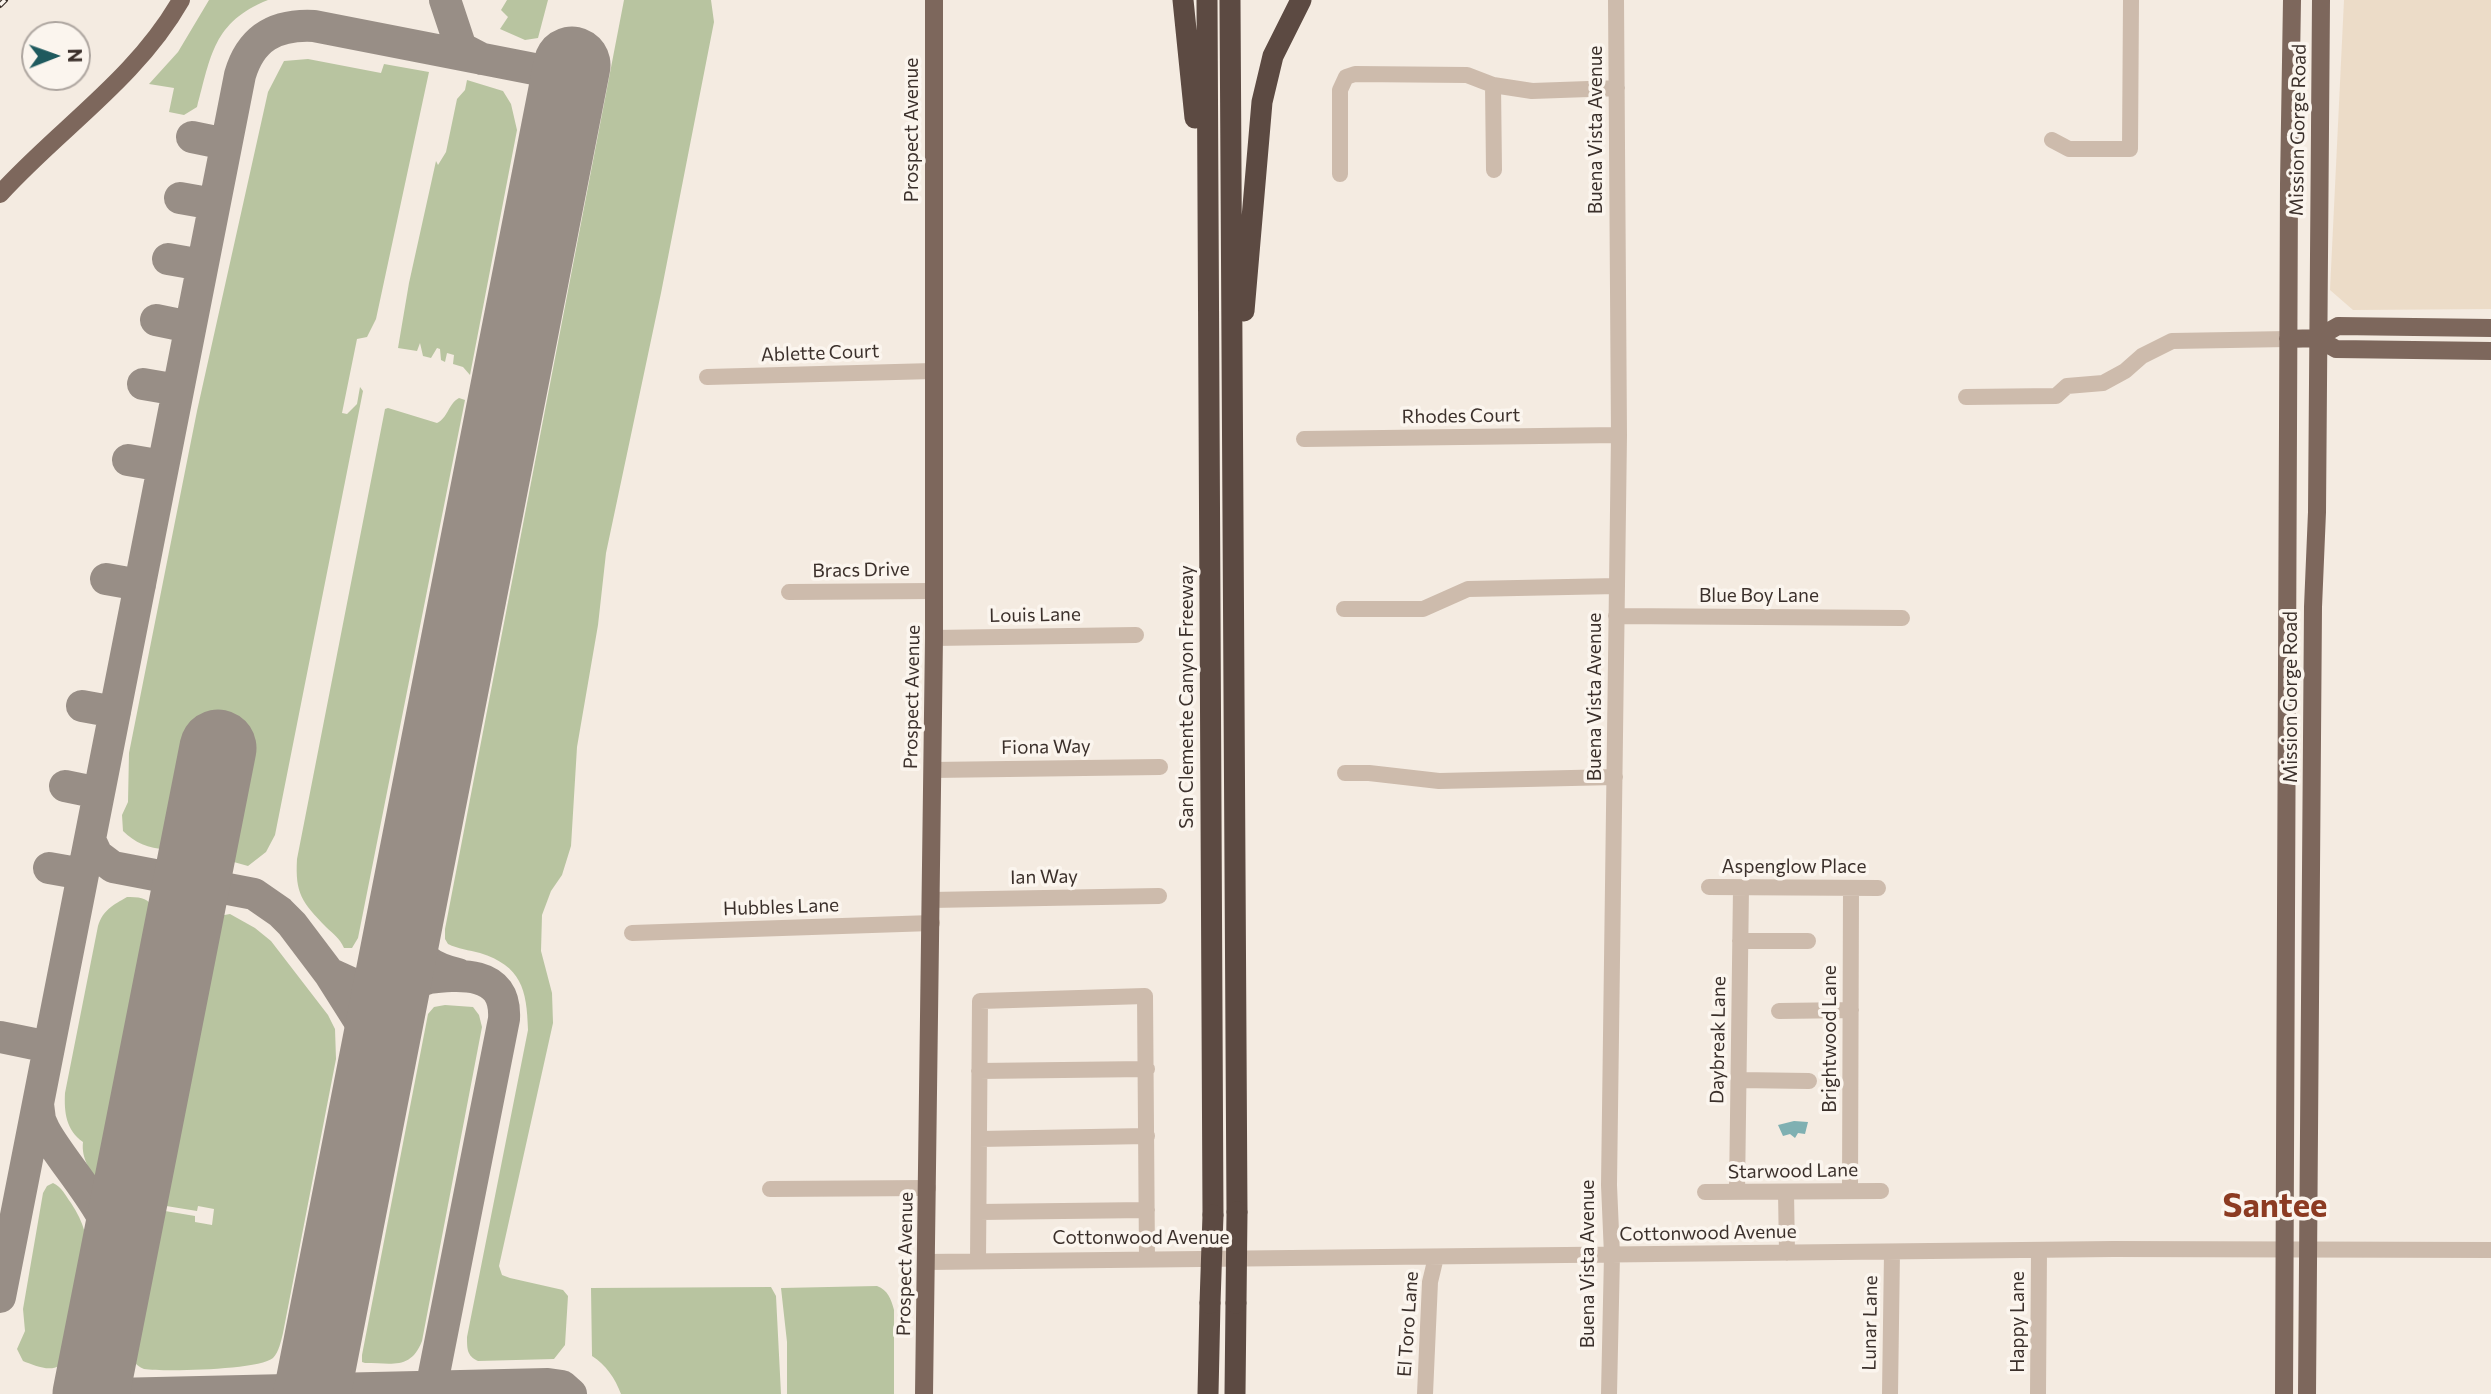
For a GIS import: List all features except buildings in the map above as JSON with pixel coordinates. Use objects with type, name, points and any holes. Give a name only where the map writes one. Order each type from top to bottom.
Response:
[{"type":"highway","points":[[1183,0],[1208,234]]},
{"type":"highway","name":"San Clemente Canyon Freeway","points":[[1207,0],[1213,1215],[1208,1394]]},
{"type":"highway","points":[[1230,0],[1237,1212],[1235,1394]]},
{"type":"highway","points":[[1233,509],[1240,362],[1262,102],[1273,56],[1301,0]]},
{"type":"main road","points":[[0,194],[133,67],[181,0]]},
{"type":"main road","name":"Prospect Avenue","points":[[924,1394],[932,923],[934,0]]},
{"type":"main road","name":"Mission Gorge Road","points":[[2284,1394],[2292,0]]},
{"type":"main road","name":"Mission Gorge Road","points":[[2307,1394],[2312,620],[2317,512],[2321,0]]},
{"type":"main road","points":[[2288,339],[2317,338],[2339,326],[2491,328]]},
{"type":"main road","points":[[2317,338],[2336,349],[2491,351]]},
{"type":"street","name":"Buena Vista Avenue","points":[[1609,1394],[1612,1255],[1609,1185],[1619,435],[1616,0]]},
{"type":"street","points":[[2052,140],[2069,149],[2130,149],[2131,0]]},
{"type":"street","points":[[1340,174],[1340,90],[1346,77],[1354,74],[1467,75],[1493,85],[1532,91],[1617,88]]},
{"type":"street","points":[[1493,85],[1494,170]]},
{"type":"street","points":[[1966,397],[2056,396],[2067,386],[2103,383],[2125,371],[2142,356],[2172,341],[2288,339]]},
{"type":"street","name":"Ablette Court","points":[[707,377],[933,371]]},
{"type":"street","name":"Rhodes Court","points":[[1304,439],[1619,435]]},
{"type":"street","points":[[1344,609],[1423,608],[1468,589],[1617,586]]},
{"type":"street","name":"Bracs Drive","points":[[789,592],[933,591]]},
{"type":"street","name":"Blue Boy Lane","points":[[1616,616],[1902,618]]},
{"type":"street","name":"Louis Lane","points":[[934,638],[1136,635]]},
{"type":"street","name":"Fiona Way","points":[[932,770],[1160,767]]},
{"type":"street","points":[[1345,774],[1369,773],[1439,781],[1615,778]]},
{"type":"street","name":"Aspenglow Place","points":[[1709,887],[1878,888]]},
{"type":"street","name":"Daybreak Lane","points":[[1737,1192],[1741,887]]},
{"type":"street","name":"Brightwood Lane","points":[[1850,1191],[1851,888]]},
{"type":"street","name":"Ian Way","points":[[930,900],[1159,896]]},
{"type":"street","name":"Hubbles Lane","points":[[632,933],[932,923]]},
{"type":"street","points":[[1740,941],[1808,941]]},
{"type":"street","points":[[978,1261],[980,1001],[1145,996],[1147,1259]]},
{"type":"street","points":[[1779,1011],[1851,1010]]},
{"type":"street","points":[[979,1071],[1147,1069]]},
{"type":"street","points":[[1739,1080],[1809,1081]]},
{"type":"street","points":[[979,1139],[1147,1136]]},
{"type":"street","points":[[770,1189],[928,1188]]},
{"type":"street","name":"Starwood Lane","points":[[1705,1192],[1881,1191]]},
{"type":"street","points":[[1786,1192],[1787,1253]]},
{"type":"street","points":[[979,1212],[1147,1210]]},
{"type":"street","name":"Cottonwood Avenue","points":[[926,1262],[1892,1252],[2491,1250]]},
{"type":"street","name":"Happy Lane","points":[[2038,1394],[2039,1251]]},
{"type":"street","name":"Lunar Lane","points":[[1890,1394],[1892,1252]]},
{"type":"street","name":"El Toro Lane","points":[[1425,1394],[1430,1282],[1436,1257]]},
{"type":"green space","points":[[209,0],[268,0],[250,9],[225,30],[211,57],[197,107],[184,115],[169,112],[174,88],[149,84],[178,52]]},
{"type":"green space","points":[[507,0],[548,0],[538,38],[525,40],[500,29],[508,17],[501,10]]},
{"type":"green space","points":[[624,0],[711,0],[714,22],[606,553],[598,625],[577,747],[571,846],[562,875],[551,891],[542,915],[541,951],[552,993],[553,1023],[499,1266],[502,1275],[510,1278],[563,1290],[568,1296],[565,1345],[554,1359],[478,1361],[468,1352],[467,1337],[528,1030],[527,1015],[523,991],[513,972],[494,958],[448,944],[445,929]]},
{"type":"green space","points":[[308,59],[381,73],[384,64],[429,72],[376,319],[367,337],[357,339],[342,413],[347,414],[357,404],[360,387],[363,391],[275,835],[266,852],[248,866],[223,859],[223,846],[243,748],[240,742],[202,735],[195,744],[174,843],[169,849],[150,847],[133,839],[123,831],[122,815],[128,802],[129,753],[197,411],[268,92],[284,61]]},
{"type":"green space","points":[[467,80],[503,91],[511,104],[517,130],[470,375],[463,367],[453,364],[454,355],[447,353],[445,362],[441,360],[440,349],[437,348],[431,358],[423,356],[420,343],[417,351],[398,348],[409,283],[436,161],[438,165],[446,152],[457,99],[465,90]]},
{"type":"green space","points":[[459,398],[465,400],[358,938],[352,948],[344,948],[302,897],[297,881],[297,859],[385,409],[437,423]]},
{"type":"green space","points":[[127,897],[148,901],[153,910],[154,932],[105,1183],[102,1186],[85,1160],[83,1142],[70,1126],[66,1114],[65,1093],[98,926],[113,905]]},
{"type":"green space","points":[[230,914],[271,941],[328,1015],[335,1029],[336,1059],[283,1333],[275,1356],[264,1362],[231,1368],[144,1369],[134,1361],[130,1338],[133,1302],[153,1209],[195,1216],[195,1222],[212,1225],[214,1209],[198,1206],[197,1211],[154,1204],[208,929],[219,916]]},
{"type":"green space","points":[[434,1007],[473,1007],[479,1015],[482,1027],[422,1341],[418,1350],[406,1361],[392,1364],[365,1363],[362,1362],[362,1355],[428,1014]]},
{"type":"green space","points":[[53,1183],[63,1192],[79,1217],[88,1259],[74,1345],[64,1362],[51,1368],[23,1361],[17,1349],[25,1331],[23,1309],[43,1193],[47,1186]]},
{"type":"green space","points":[[877,1286],[888,1295],[894,1310],[894,1394],[787,1394],[787,1342],[781,1288]]},
{"type":"green space","points":[[771,1287],[776,1296],[781,1394],[621,1394],[610,1372],[592,1356],[591,1288]]},
{"type":"shaded area","points":[[2344,0],[2491,0],[2491,309],[2353,310],[2330,290]]},
{"type":"water","points":[[1794,1121],[1808,1122],[1805,1134],[1798,1133],[1795,1138],[1790,1134],[1783,1136],[1778,1125]]},
{"type":"taxiway","points":[[445,0],[461,48],[482,59]]},
{"type":"taxiway","points":[[0,1297],[240,75],[245,62],[251,51],[266,36],[288,28],[314,26],[570,76]]},
{"type":"taxiway","points":[[192,137],[226,144]]},
{"type":"taxiway","points":[[180,198],[214,204]]},
{"type":"taxiway","points":[[168,259],[202,265]]},
{"type":"taxiway","points":[[156,320],[190,327]]},
{"type":"taxiway","points":[[143,384],[178,390]]},
{"type":"taxiway","points":[[128,460],[163,466]]},
{"type":"taxiway","points":[[106,579],[140,585]]},
{"type":"taxiway","points":[[82,706],[115,712]]},
{"type":"taxiway","points":[[65,786],[99,793]]},
{"type":"taxiway","points":[[427,818],[406,928],[414,946],[425,959],[439,968],[458,974]]},
{"type":"taxiway","points":[[90,840],[97,855],[113,867],[254,894],[292,924],[329,973],[351,983],[365,985],[463,976],[488,982],[497,990],[503,1002],[504,1019],[430,1394]]},
{"type":"taxiway","points":[[49,868],[83,874]]},
{"type":"taxiway","points":[[329,973],[360,1022],[372,1056],[372,1075],[351,1182]]},
{"type":"taxiway","points":[[378,1068],[385,1028],[395,1003],[402,993],[426,979]]},
{"type":"taxiway","points":[[0,1037],[49,1047]]},
{"type":"taxiway","points":[[38,1104],[45,1131],[99,1210],[113,1243],[115,1258],[90,1388]]},
{"type":"taxiway","points":[[113,1394],[548,1384],[562,1386],[571,1394]]},
{"type":"runway","points":[[312,1394],[572,65]]},
{"type":"runway","points":[[91,1394],[218,748]]},
{"type":"railway","points":[[0,5],[5,0]]},
{"type":"district","name":"Santee","points":[[2275,1206]]}]
